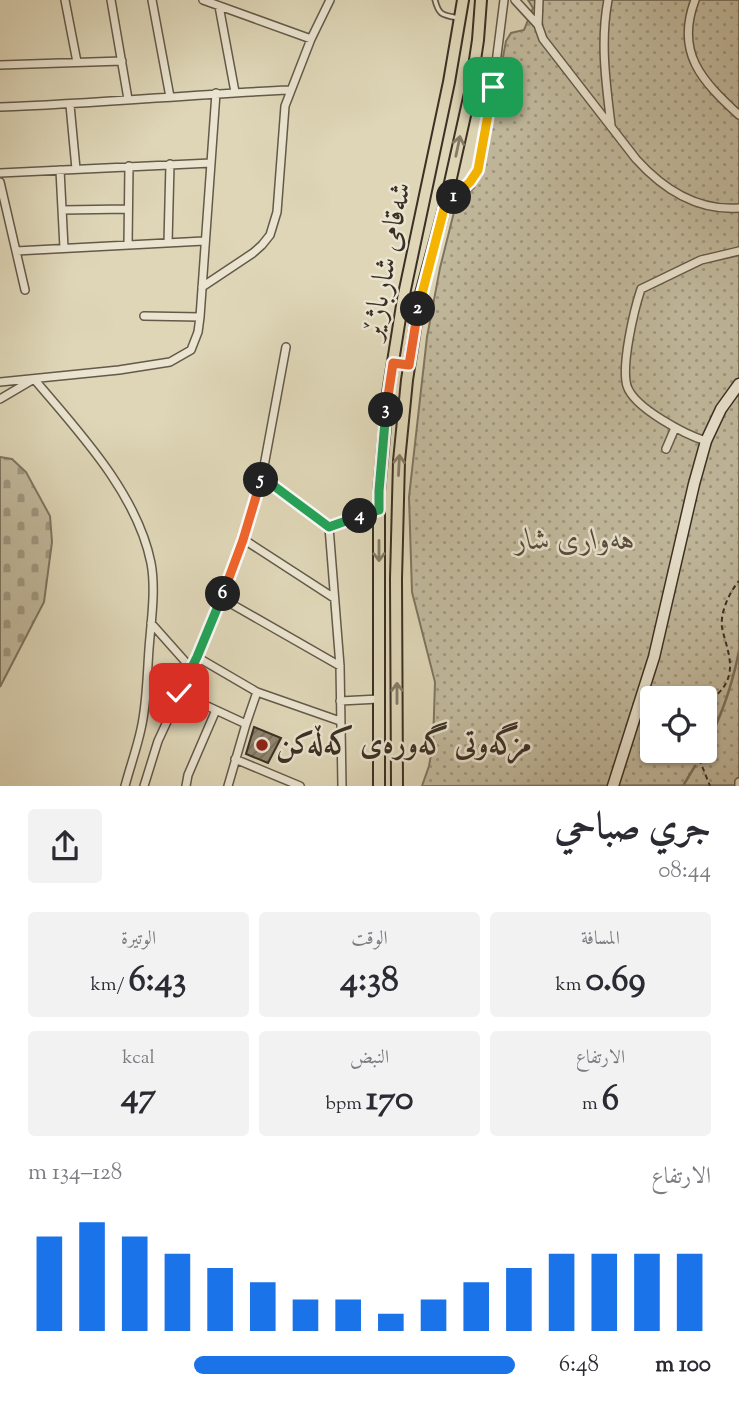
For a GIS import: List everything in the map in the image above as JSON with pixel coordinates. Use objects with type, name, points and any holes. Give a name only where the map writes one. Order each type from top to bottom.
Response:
[{"type":"main road","name":"شەقامی شارباژێر","points":[[379,786],[379,491],[387,405],[403,299],[463,0]]},
{"type":"main road","name":"شەقامی شارباژێر","points":[[397,786],[398,461],[420,297],[445,205],[470,93],[481,0]]},
{"type":"main road","points":[[393,363],[409,365]]},
{"type":"street","points":[[65,0],[77,62]]},
{"type":"street","points":[[111,0],[128,99]]},
{"type":"street","points":[[152,0],[170,97]]},
{"type":"street","points":[[203,0],[311,39]]},
{"type":"street","points":[[202,287],[253,253],[270,235],[277,212],[285,106],[311,39],[330,0]]},
{"type":"street","points":[[445,205],[470,182],[478,170],[493,87],[504,0]]},
{"type":"street","points":[[515,0],[538,25]]},
{"type":"street","points":[[538,0],[538,25],[543,39],[649,174],[678,194],[696,202],[717,208],[739,208]]},
{"type":"street","points":[[608,0],[604,62],[611,126]]},
{"type":"street","points":[[695,0],[689,20],[691,57],[699,73],[714,92],[739,115]]},
{"type":"street","points":[[219,6],[235,92]]},
{"type":"street","points":[[0,65],[122,61]]},
{"type":"street","points":[[0,107],[290,90]]},
{"type":"street","points":[[1,381],[119,370],[170,362],[191,350],[200,317],[216,93]]},
{"type":"street","points":[[70,105],[76,169]]},
{"type":"street","points":[[0,173],[211,163]]},
{"type":"street","points":[[168,243],[170,164]]},
{"type":"street","points":[[128,245],[129,166]]},
{"type":"street","points":[[60,170],[64,248]]},
{"type":"street","points":[[0,182],[25,290]]},
{"type":"street","points":[[62,210],[128,209]]},
{"type":"street","points":[[16,251],[204,241]]},
{"type":"street","points":[[706,441],[676,428],[641,404],[628,387],[626,375],[629,337],[640,289],[701,260],[739,251]]},
{"type":"street","points":[[144,316],[200,317]]},
{"type":"street","points":[[145,786],[158,741],[197,657],[243,540],[262,477],[286,347]]},
{"type":"street","points":[[0,399],[34,379]]},
{"type":"street","points":[[34,379],[100,459],[128,504],[151,563],[151,623],[142,727],[125,786]]},
{"type":"street","points":[[613,786],[654,657],[706,441],[722,409],[739,384]]},
{"type":"street","points":[[666,449],[676,428]]},
{"type":"street","points":[[262,477],[329,527],[340,666],[342,786]]},
{"type":"street","points":[[243,540],[334,598]]},
{"type":"street","points":[[221,598],[340,666]]},
{"type":"street","points":[[151,623],[191,668]]},
{"type":"street","points":[[197,657],[257,692],[340,721]]},
{"type":"street","points":[[228,786],[257,692]]},
{"type":"street","points":[[179,693],[246,724]]},
{"type":"street","points":[[340,701],[379,699]]},
{"type":"street","points":[[186,786],[188,775],[216,710]]},
{"type":"street","points":[[235,759],[300,786]]},
{"type":"lane","points":[[435,0],[439,13],[461,18]]},
{"type":"path","points":[[329,527],[379,510]]},
{"type":"path","points":[[717,694],[729,677],[729,656],[721,623],[728,598],[739,581]]},
{"type":"path","points":[[701,763],[710,786]]},
{"type":"green space","name":"هەواری شار","points":[[528,0],[739,0],[739,785],[422,786],[433,744],[435,682],[412,592],[409,497],[427,337],[456,204],[474,188],[481,174],[506,41],[511,33],[524,30],[533,8]]},
{"type":"green space","points":[[0,457],[12,459],[26,472],[50,516],[52,542],[44,602],[0,687]]},
{"type":"building","points":[[254,727],[281,738],[268,763],[246,754]]},
{"type":"waterway","points":[[717,722],[726,701],[739,651]]},
{"type":"waterway","points":[[683,786],[695,766]]},
{"type":"place","name":"مزگەوتی گەورەی کەڵەکن","points":[[262,745]]},
{"type":"route","points":[[179,693],[221,598],[243,540],[262,477],[329,527],[379,510],[388,393],[393,363],[409,365],[420,297],[445,205],[470,182],[478,170],[493,87]]}]
